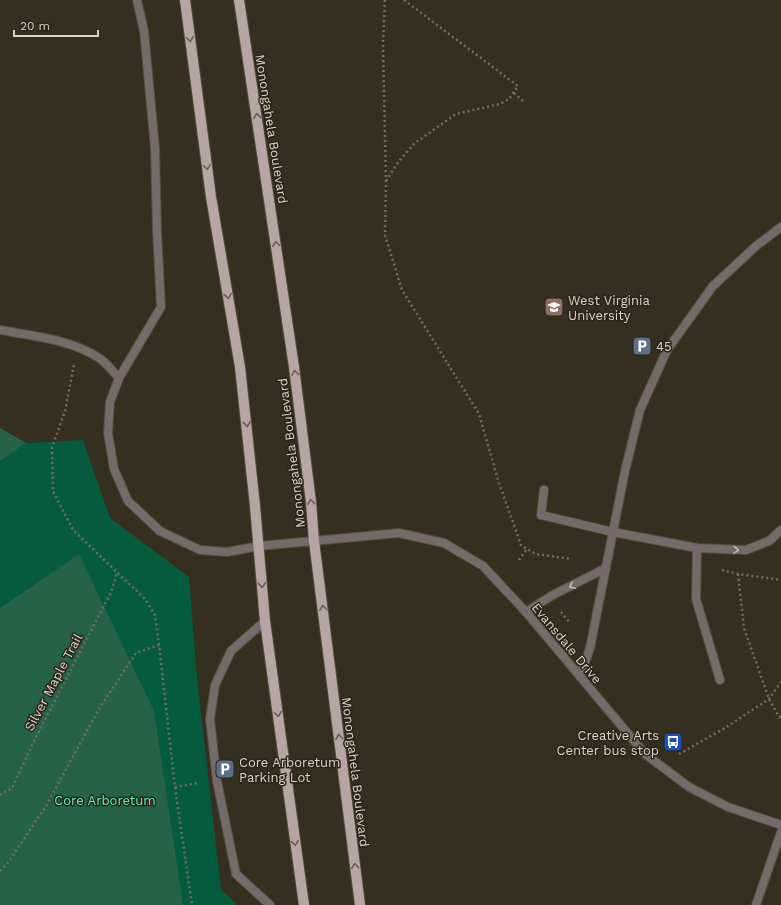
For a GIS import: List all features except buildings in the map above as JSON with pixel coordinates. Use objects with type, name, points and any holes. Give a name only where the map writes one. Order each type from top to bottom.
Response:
[{"type":"main road","points":[[184,0],[211,197],[240,367],[259,546],[265,621],[304,905]]},
{"type":"main road","name":"Monongahela Boulevard","points":[[239,0],[294,367],[311,502],[314,541],[360,905]]},
{"type":"street","name":"Evansdale Drive","points":[[137,0],[144,31],[155,148],[161,307],[119,378],[110,402],[108,433],[114,469],[128,501],[160,531],[200,550],[227,552],[259,546],[399,533],[444,543],[483,566],[526,612],[645,754],[689,787],[728,807],[781,825]]},
{"type":"street","points":[[580,677],[590,648],[624,471],[640,410],[667,350],[713,286],[756,246],[781,227]]},
{"type":"street","points":[[0,330],[51,339],[77,347],[100,358],[119,378]]},
{"type":"street","points":[[544,490],[541,515],[613,532],[697,548],[746,550],[769,541],[781,530]]},
{"type":"street","points":[[697,548],[696,599],[720,680]]},
{"type":"street","points":[[526,612],[551,596],[606,568]]},
{"type":"street","points":[[265,621],[231,651],[215,685],[210,719],[217,781],[236,874],[270,905]]},
{"type":"street","points":[[756,905],[781,832]]},
{"type":"path","points":[[385,0],[383,43],[386,181],[385,235],[402,290],[479,414],[509,511],[522,545],[536,554],[572,559]]},
{"type":"path","points":[[386,181],[399,161],[415,143],[456,114],[500,104],[509,99],[518,86],[404,0]]},
{"type":"path","points":[[514,93],[524,101]]},
{"type":"path","points":[[77,347],[65,411],[52,448],[53,491],[73,530],[145,599],[155,615],[175,787],[192,905]]},
{"type":"path","points":[[519,560],[527,549]]},
{"type":"path","points":[[716,568],[738,574],[781,580]]},
{"type":"path","name":"Silver Maple Trail","points":[[0,795],[12,788],[35,739],[111,592],[117,572]]},
{"type":"path","points":[[738,574],[744,628],[769,699],[779,717],[781,717]]},
{"type":"path","points":[[557,607],[570,623]]},
{"type":"path","points":[[0,871],[7,864],[46,806],[99,709],[136,654],[159,645]]},
{"type":"path","points":[[679,754],[725,728],[769,699],[781,682]]},
{"type":"path","points":[[175,787],[217,781]]},
{"type":"green space","name":"Core Arboretum","points":[[0,428],[26,443],[83,440],[110,518],[189,577],[197,678],[221,890],[238,905],[0,905]]},
{"type":"green space","points":[[0,428],[26,443],[0,461]]},
{"type":"green space","points":[[79,554],[154,711],[183,905],[0,905],[0,608]]},
{"type":"place","name":"West Virginia University","points":[[554,307]]},
{"type":"place","name":"45","points":[[642,346]]},
{"type":"place","name":"Creative Arts Center bus stop","points":[[673,742]]},
{"type":"place","name":"Core Arboretum Parking Lot","points":[[225,769]]}]
